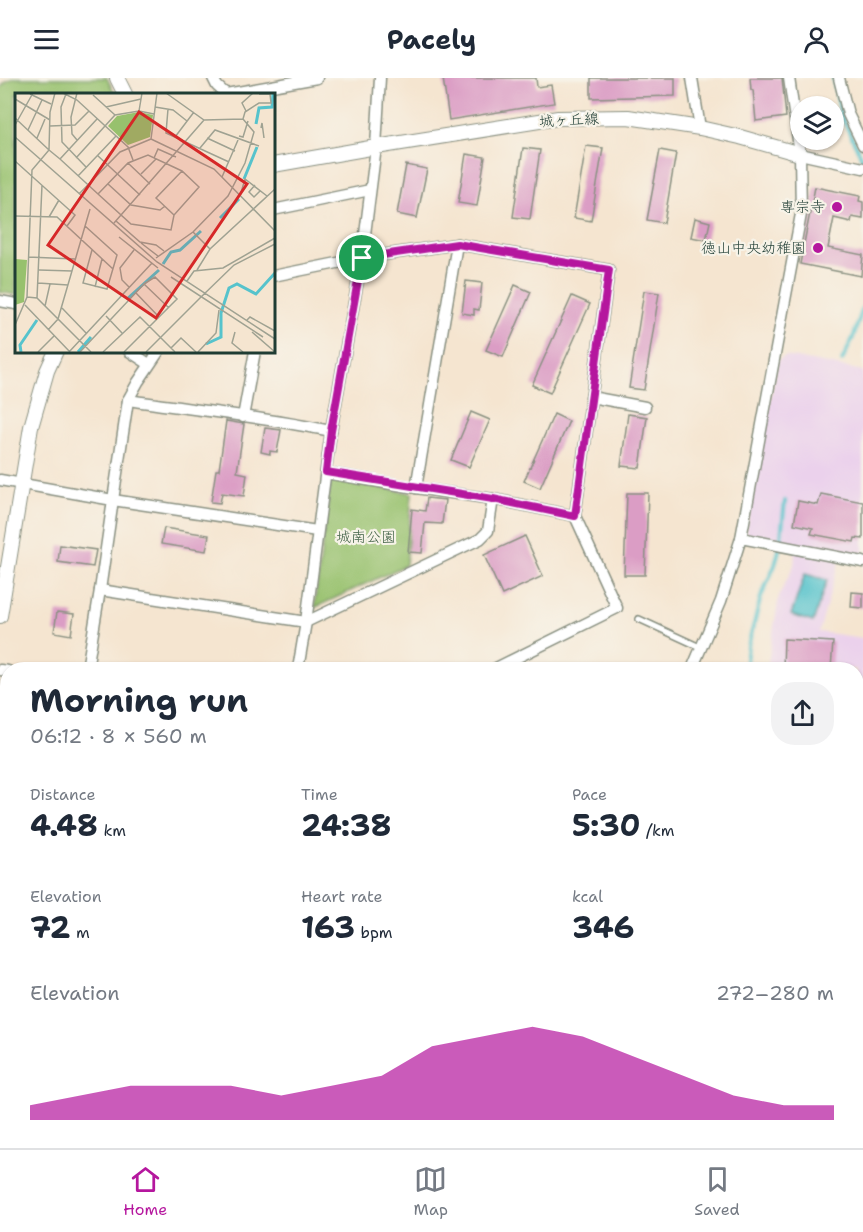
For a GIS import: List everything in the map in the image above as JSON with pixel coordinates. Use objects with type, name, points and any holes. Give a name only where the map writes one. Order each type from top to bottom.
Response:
[{"type":"street","points":[[117,78],[124,93]]},
{"type":"street","points":[[213,78],[217,86],[225,93]]},
{"type":"street","points":[[231,93],[293,80],[317,78]]},
{"type":"street","points":[[299,662],[331,431],[362,258],[375,147],[380,78]]},
{"type":"street","points":[[692,78],[699,128]]},
{"type":"street","points":[[695,662],[721,601],[741,538],[801,214],[800,154],[789,78]]},
{"type":"street","points":[[840,78],[848,114],[863,145]]},
{"type":"street","name":"城ヶ丘線","points":[[274,165],[558,118],[628,117],[699,128],[863,168]]},
{"type":"street","points":[[274,210],[370,190]]},
{"type":"street","points":[[416,488],[457,244]]},
{"type":"street","points":[[274,276],[362,258],[457,244],[609,270],[575,516],[617,608],[510,662]]},
{"type":"street","points":[[0,301],[15,304]]},
{"type":"street","points":[[0,616],[31,427],[47,371],[56,352]]},
{"type":"street","points":[[131,352],[149,364]]},
{"type":"street","points":[[88,662],[128,400],[158,352]]},
{"type":"street","points":[[243,417],[255,352]]},
{"type":"street","points":[[591,397],[645,406]]},
{"type":"street","points":[[128,400],[281,421],[331,431]]},
{"type":"street","points":[[326,472],[493,499],[575,516]]},
{"type":"street","points":[[0,480],[317,531]]},
{"type":"street","points":[[100,590],[306,622],[480,539],[488,531],[493,499]]},
{"type":"street","points":[[741,538],[863,562]]},
{"type":"lane","points":[[639,619],[702,648]]},
{"type":"shaded area","points":[[786,356],[863,371],[863,558],[841,555],[819,632],[863,638],[863,662],[768,662],[779,596],[794,565],[795,555],[791,544],[751,537],[746,533],[778,360]]},
{"type":"green space","points":[[14,78],[107,78],[114,93],[15,93],[15,295],[0,292],[0,88]]},
{"type":"green space","name":"城南公園","points":[[331,479],[412,493],[406,565],[314,608]]},
{"type":"water","points":[[805,574],[827,580],[813,622],[791,615]]},
{"type":"building","points":[[443,78],[536,78],[537,87],[551,85],[554,103],[449,120]]},
{"type":"building","points":[[591,78],[675,78],[675,96],[591,98]]},
{"type":"building","points":[[750,78],[782,78],[786,117],[756,121]]},
{"type":"building","points":[[586,146],[603,148],[591,221],[574,218]]},
{"type":"building","points":[[523,148],[540,150],[530,219],[513,217]]},
{"type":"building","points":[[660,150],[676,153],[664,223],[647,220]]},
{"type":"building","points":[[466,154],[485,157],[477,206],[458,203]]},
{"type":"building","points":[[406,165],[427,169],[417,218],[397,214]]},
{"type":"building","points":[[815,187],[860,196],[859,201],[863,202],[863,219],[852,217],[851,222],[834,218],[828,248],[863,255],[861,276],[800,264]]},
{"type":"building","points":[[695,218],[710,222],[706,240],[691,237]]},
{"type":"building","points":[[466,281],[482,283],[479,310],[474,309],[474,315],[462,313]]},
{"type":"building","points":[[515,285],[531,292],[503,357],[486,350]]},
{"type":"building","points":[[644,291],[659,293],[644,390],[629,388]]},
{"type":"building","points":[[572,296],[590,304],[550,393],[532,385]]},
{"type":"building","points":[[471,412],[490,420],[469,467],[451,460]]},
{"type":"building","points":[[554,414],[569,421],[540,488],[524,481]]},
{"type":"building","points":[[628,414],[647,417],[640,468],[621,466]]},
{"type":"building","points":[[226,421],[244,424],[237,472],[247,474],[244,496],[222,493],[220,503],[211,502],[216,470],[219,470]]},
{"type":"building","points":[[265,428],[281,430],[277,452],[270,451],[270,454],[261,452]]},
{"type":"building","points":[[627,493],[648,493],[645,575],[624,575]]},
{"type":"building","points":[[821,494],[863,502],[863,539],[855,538],[854,542],[811,534],[813,528],[794,524],[798,501],[818,505]]},
{"type":"building","points":[[427,498],[445,500],[442,524],[425,523],[422,553],[408,552],[412,509],[425,511]]},
{"type":"building","points":[[164,528],[209,535],[206,551],[161,544]]},
{"type":"building","points":[[525,536],[543,576],[502,595],[484,555]]},
{"type":"building","points":[[60,545],[96,550],[93,567],[58,562]]},
{"type":"building","points":[[852,592],[863,593],[863,608],[851,607]]},
{"type":"building","points":[[57,612],[74,614],[71,635],[54,632]]},
{"type":"building","points":[[784,639],[833,642],[832,662],[783,662]]},
{"type":"waterway","points":[[833,78],[841,115],[863,160]]},
{"type":"waterway","points":[[842,361],[853,338],[863,307]]},
{"type":"waterway","points":[[746,662],[761,597],[775,565],[780,546],[785,501]]},
{"type":"place","name":"専宗寺","points":[[837,207]]},
{"type":"place","name":"徳山中央幼稚園","points":[[818,248]]},
{"type":"route","points":[[457,244],[609,270],[575,516],[493,499],[326,472],[331,431],[362,258],[457,244]]}]
